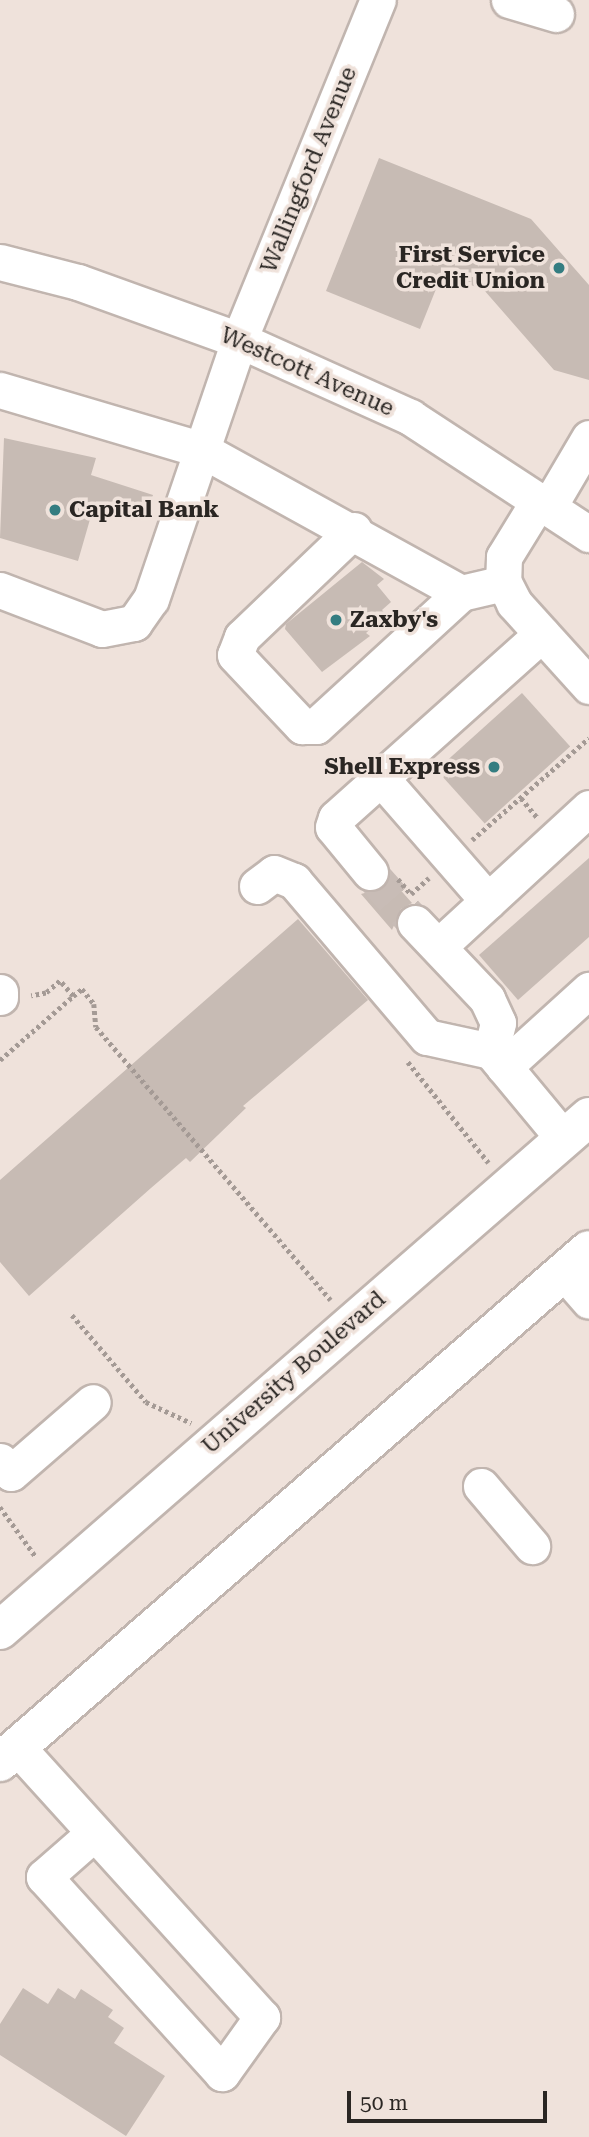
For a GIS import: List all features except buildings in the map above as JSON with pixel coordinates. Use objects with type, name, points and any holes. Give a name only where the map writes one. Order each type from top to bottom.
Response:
[{"type":"main road","name":"University Boulevard","points":[[0,1630],[577,1128]]},
{"type":"main road","points":[[6,1745],[577,1261]]},
{"type":"street","name":"Wallingford Avenue","points":[[0,590],[102,629],[134,623],[151,599],[239,340],[378,0]]},
{"type":"street","points":[[509,0],[556,14]]},
{"type":"street","name":"Westcott Avenue","points":[[0,262],[78,282],[239,340],[410,417],[589,534]]},
{"type":"street","points":[[0,390],[202,450],[354,530],[461,593]]},
{"type":"street","points":[[589,438],[504,557],[505,583],[514,603],[589,687]]},
{"type":"street","points":[[354,530],[242,637],[235,655],[302,726],[316,726],[461,593],[505,583]]},
{"type":"street","points":[[367,869],[333,827],[352,800],[542,634]]},
{"type":"street","points":[[379,776],[488,901]]},
{"type":"street","points":[[498,1059],[498,1023],[488,999],[427,934],[488,901],[589,808]]},
{"type":"street","points":[[257,886],[274,873],[294,880],[428,1037],[498,1059],[577,1128]]},
{"type":"street","points":[[498,1059],[589,990]]},
{"type":"street","points":[[577,1261],[589,1301]]},
{"type":"street","points":[[4,1472],[93,1402]]},
{"type":"street","points":[[481,1486],[532,1546]]},
{"type":"street","points":[[6,1745],[94,1833],[262,2017],[222,2073],[44,1877],[94,1833]]},
{"type":"path","points":[[367,869],[378,856],[411,894],[589,738]]},
{"type":"path","points":[[55,986],[61,981],[73,996]]},
{"type":"path","points":[[0,1060],[82,989],[94,1004],[96,1027],[332,1301]]},
{"type":"path","points":[[399,1051],[489,1163]]},
{"type":"path","points":[[72,1315],[146,1402],[192,1423]]},
{"type":"path","points":[[0,1507],[37,1558]]},
{"type":"tunnel","points":[[370,872],[415,923]]},
{"type":"place","name":"First Service Credit Union","points":[[559,268]]},
{"type":"place","name":"Capital Bank","points":[[55,510]]},
{"type":"place","name":"Zaxby's","points":[[336,620]]},
{"type":"place","name":"Shell Express","points":[[494,767]]}]
